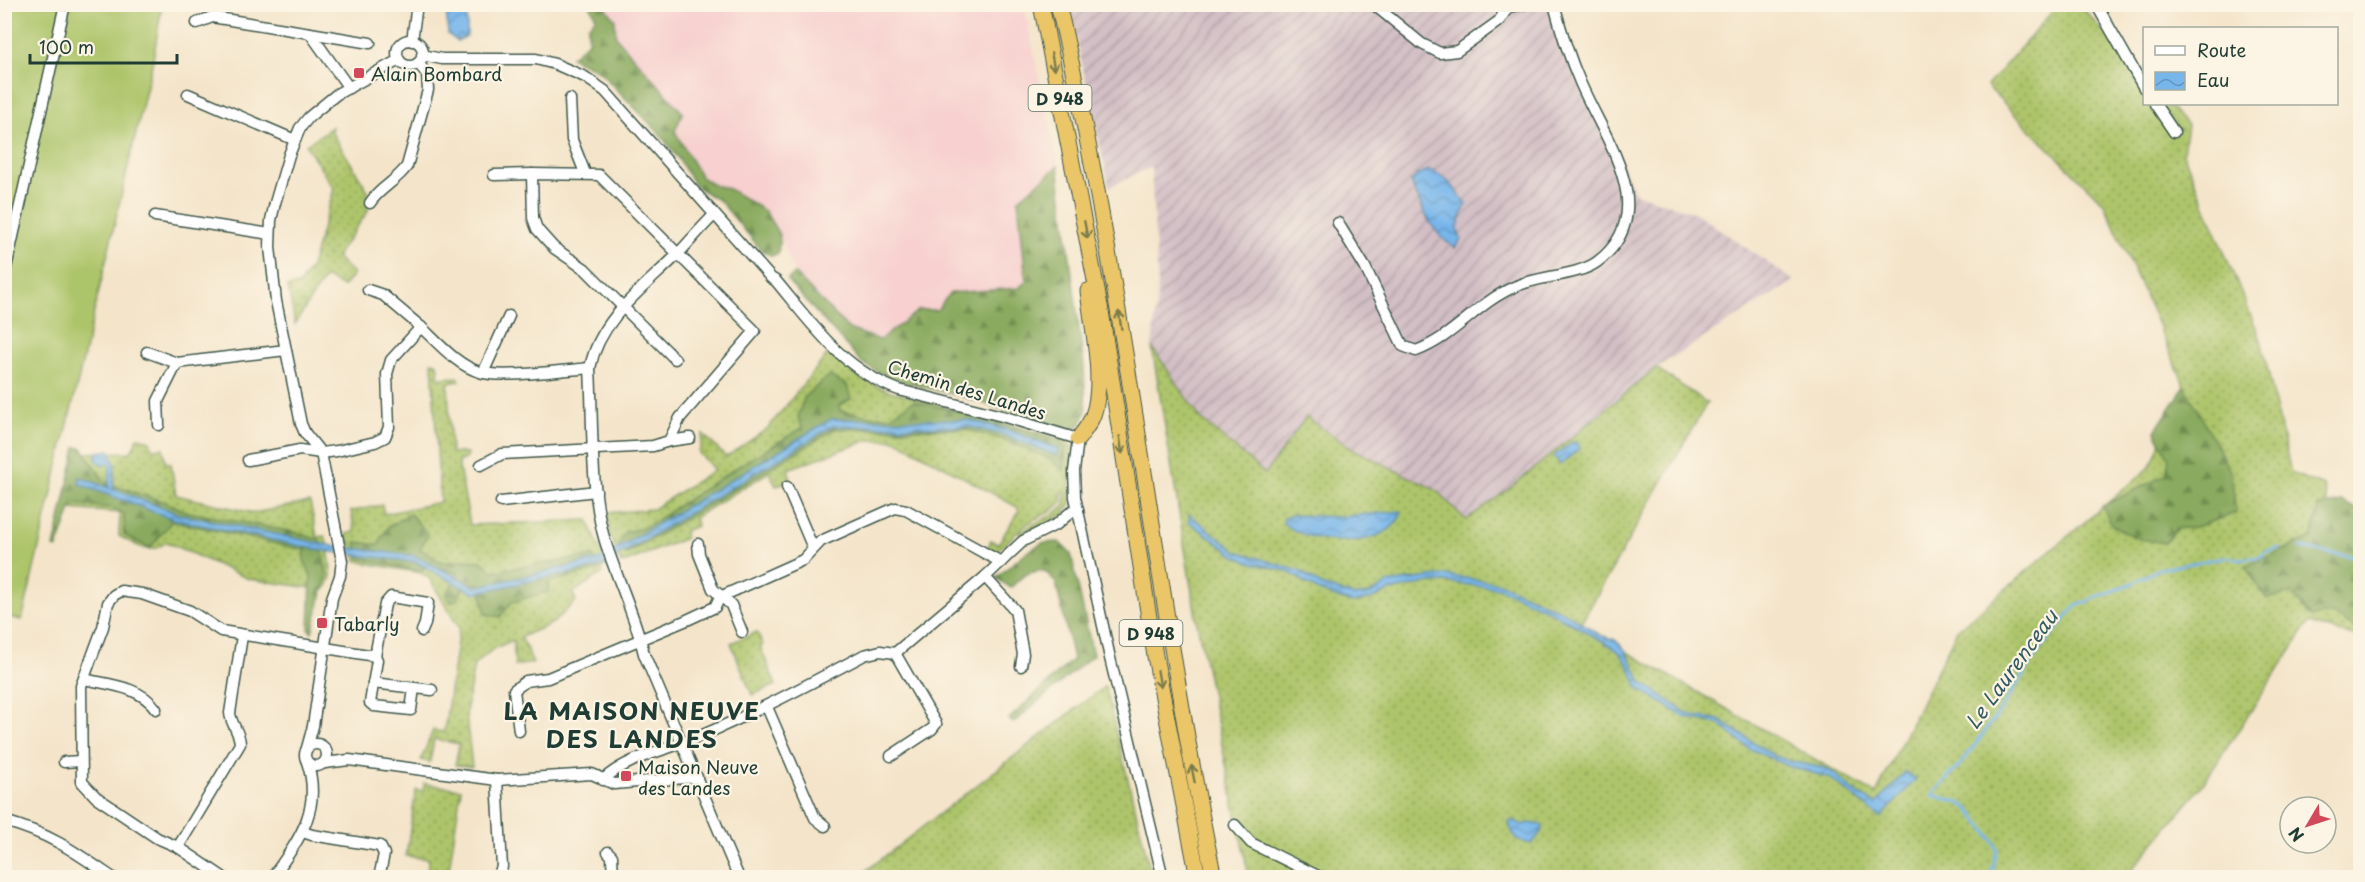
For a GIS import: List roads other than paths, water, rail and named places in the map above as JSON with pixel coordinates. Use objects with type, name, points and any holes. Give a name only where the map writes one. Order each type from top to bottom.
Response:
[{"type":"highway","name":"D 948","points":[[1041,4],[1093,268],[1155,656],[1198,878]]},
{"type":"highway","name":"D 948","points":[[1058,4],[1117,303],[1174,665],[1214,878]]},
{"type":"highway","points":[[1078,439],[1094,414],[1096,400],[1096,361],[1087,286],[1093,268]]},
{"type":"street","points":[[4,276],[65,4]]},
{"type":"street","points":[[412,41],[417,4]]},
{"type":"street","points":[[1372,4],[1422,44],[1440,53],[1457,51],[1499,21],[1505,6],[1525,4]]},
{"type":"street","points":[[1338,222],[1365,267],[1403,346],[1416,351],[1433,345],[1488,302],[1512,287],[1587,268],[1596,263],[1617,242],[1625,228],[1628,212],[1628,196],[1623,177],[1568,54],[1554,4]]},
{"type":"street","points":[[2096,4],[2143,85]]},
{"type":"street","points":[[197,23],[212,17],[370,43]]},
{"type":"street","points":[[310,33],[349,88]]},
{"type":"street","points":[[369,203],[407,166],[428,90],[427,74],[420,59],[419,45],[412,41],[399,46],[397,53],[399,60],[408,66],[420,59]]},
{"type":"street","name":"Chemin des Landes","points":[[420,59],[536,59],[555,64],[585,77],[604,91],[837,352],[870,376],[899,390],[1002,416],[1078,439]]},
{"type":"street","points":[[313,783],[305,755],[313,726],[332,598],[340,576],[342,561],[321,453],[305,433],[301,424],[276,301],[270,234],[275,203],[300,128],[318,108],[399,60]]},
{"type":"street","points":[[188,94],[295,140]]},
{"type":"street","points":[[570,99],[572,140],[585,173]]},
{"type":"street","points":[[2156,105],[2174,132]]},
{"type":"street","points":[[494,175],[585,173],[599,175],[755,331],[680,418],[669,441]]},
{"type":"street","points":[[532,174],[533,218],[537,229],[554,248],[585,269],[675,358]]},
{"type":"street","points":[[714,215],[624,307],[598,341],[590,368],[596,491],[605,541],[641,639],[644,654],[740,878]]},
{"type":"street","points":[[155,216],[270,234]]},
{"type":"street","points":[[368,290],[383,295],[469,368],[483,373],[496,375],[590,368]]},
{"type":"street","points":[[483,373],[509,316]]},
{"type":"street","points":[[248,460],[300,450],[321,453],[375,442],[385,437],[389,427],[387,374],[391,360],[422,327]]},
{"type":"street","points":[[147,352],[177,363],[286,350]]},
{"type":"street","points":[[159,425],[159,400],[177,363]]},
{"type":"street","points":[[481,465],[502,454],[653,446],[690,438]]},
{"type":"street","points":[[1078,439],[1074,478],[1078,509],[1110,658],[1163,878]]},
{"type":"street","points":[[787,487],[813,548]]},
{"type":"street","points":[[501,502],[596,491]]},
{"type":"street","points":[[519,731],[514,690],[526,681],[548,678],[715,607],[720,597],[803,560],[821,540],[895,508],[906,510],[1001,562]]},
{"type":"street","points":[[603,780],[615,769],[767,707],[864,655],[879,651],[895,653],[985,577],[1023,541],[1057,524],[1072,511],[1078,509]]},
{"type":"street","points":[[1057,524],[1082,526]]},
{"type":"street","points":[[698,544],[702,563],[713,589],[731,605],[742,632]]},
{"type":"street","points":[[985,577],[1015,610],[1023,654],[1021,666]]},
{"type":"street","points":[[224,878],[178,847],[157,838],[87,790],[82,782],[80,693],[103,627],[108,603],[114,595],[121,591],[142,594],[190,611],[213,627],[242,636],[375,656]]},
{"type":"street","points":[[414,688],[411,711],[374,706],[370,703],[377,660],[375,656],[385,604],[391,597],[428,603],[422,631]]},
{"type":"street","points":[[178,847],[240,744],[240,735],[231,722],[230,713],[242,636]]},
{"type":"street","points":[[891,756],[936,724],[895,653]]},
{"type":"street","points":[[84,679],[139,692],[156,709]]},
{"type":"street","points":[[373,683],[432,690]]},
{"type":"street","points":[[767,707],[815,818],[825,826]]},
{"type":"street","points":[[272,878],[303,832],[313,783],[327,760],[313,726]]},
{"type":"street","points":[[307,748],[313,744],[349,760]]},
{"type":"street","points":[[307,762],[313,766],[349,760],[497,780],[592,774],[614,784],[627,784],[697,777]]},
{"type":"street","points":[[64,762],[81,761]]},
{"type":"street","points":[[497,780],[502,867],[497,878]]},
{"type":"street","points":[[4,822],[37,831],[62,842],[113,878]]},
{"type":"street","points":[[1235,825],[1251,843],[1322,878]]},
{"type":"street","points":[[303,832],[380,846],[384,854],[379,878]]},
{"type":"street","points":[[608,852],[612,856],[613,878]]},
{"type":"water","points":[[446,5],[467,5],[467,36],[457,41],[448,34]]},
{"type":"water","points":[[1429,170],[1446,179],[1466,204],[1457,229],[1461,239],[1455,248],[1433,227],[1411,182],[1418,175]]},
{"type":"water","points":[[831,419],[968,420],[1006,429],[1059,449],[1057,456],[1004,435],[970,427],[833,426],[600,567],[474,593],[415,562],[324,551],[173,519],[79,484],[80,477],[109,488],[110,464],[100,464],[95,458],[98,452],[110,450],[115,465],[113,489],[179,514],[328,545],[416,556],[476,587],[598,560]]},
{"type":"water","points":[[1573,442],[1577,442],[1580,448],[1560,465],[1554,456]]},
{"type":"water","points":[[1402,511],[1395,524],[1382,533],[1366,539],[1348,541],[1311,537],[1283,523],[1284,518],[1292,515],[1339,517]]},
{"type":"water","points":[[1189,514],[1236,551],[1302,572],[1321,585],[1354,596],[1370,594],[1389,583],[1444,575],[1499,583],[1568,614],[1600,635],[1615,640],[1625,650],[1642,682],[1685,712],[1719,720],[1773,755],[1789,761],[1824,768],[1834,773],[1855,792],[1876,804],[1905,772],[1916,779],[1881,818],[1830,778],[1788,766],[1748,748],[1719,724],[1684,717],[1638,688],[1621,654],[1611,646],[1549,611],[1499,588],[1444,582],[1422,584],[1352,603],[1319,591],[1287,571],[1248,562],[1234,555],[1189,522]]},
{"type":"water","points":[[1513,820],[1522,825],[1529,823],[1542,825],[1543,829],[1532,844],[1519,841],[1512,832],[1509,822]]},
{"type":"waterway","name":"Le Laurenceau","points":[[1990,878],[1997,850],[1992,839],[1968,808],[1958,802],[1932,795],[1964,760],[2002,708],[2038,652],[2076,606],[2133,583],[2159,569],[2226,557],[2239,559],[2261,557],[2265,552],[2280,548]]},
{"type":"waterway","name":"Le Laurenceau","points":[[2300,548],[2360,558]]},
{"type":"place","name":"Alain Bombard","points":[[359,73]]},
{"type":"place","name":"Tabarly","points":[[322,623]]},
{"type":"place","name":"Maison Neuve des Landes","points":[[626,776]]},
{"type":"district","name":"LA MAISON NEUVE DES LANDES","points":[[632,724]]}]
